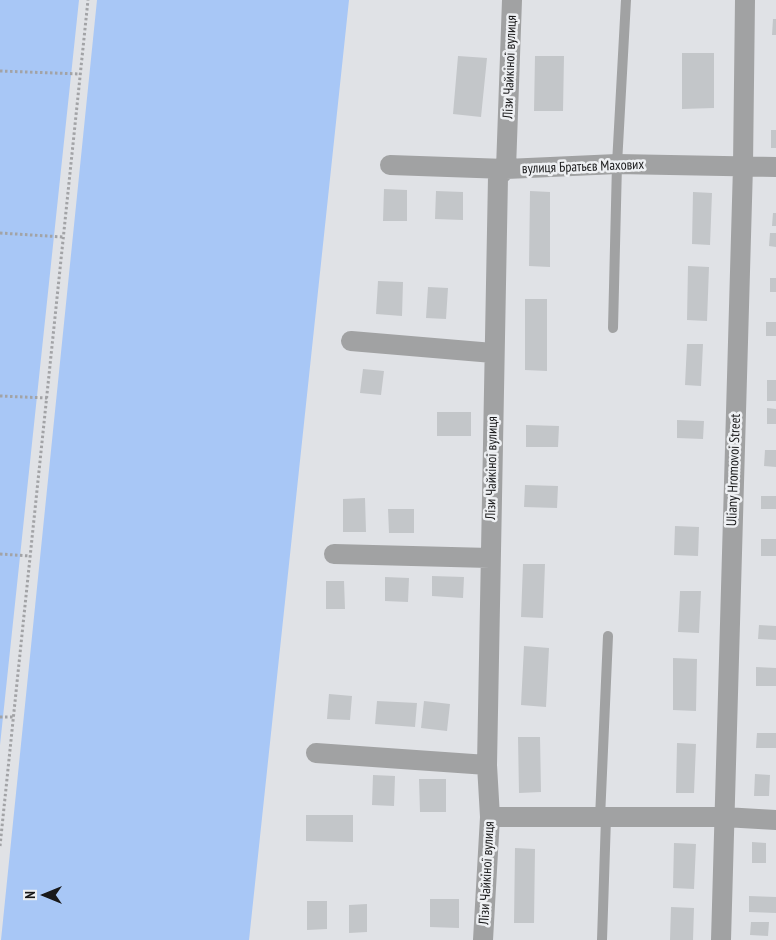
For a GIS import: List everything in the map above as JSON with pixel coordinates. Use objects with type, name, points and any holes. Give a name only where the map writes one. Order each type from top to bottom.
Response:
[{"type":"street","name":"Лізи Чайкіної вулиця","points":[[483,940],[490,817],[487,765],[493,353],[498,177],[506,169],[512,0]]},
{"type":"street","name":"Uliany Hromovoi Street","points":[[721,940],[743,166],[745,0]]},
{"type":"street","name":"вулиця Братьєв Махових","points":[[390,165],[506,169],[617,164],[776,167]]},
{"type":"street","points":[[351,341],[493,353]]},
{"type":"street","points":[[334,554],[490,558]]},
{"type":"street","points":[[316,754],[487,765]]},
{"type":"street","points":[[490,817],[724,817],[776,820]]},
{"type":"lane","points":[[612,328],[617,164],[626,0]]},
{"type":"lane","points":[[602,940],[608,636]]},
{"type":"path","points":[[0,846],[88,0]]},
{"type":"path","points":[[0,71],[80,74]]},
{"type":"path","points":[[0,233],[63,237]]},
{"type":"path","points":[[0,396],[47,398]]},
{"type":"path","points":[[0,554],[30,556]]},
{"type":"path","points":[[0,717],[14,717]]},
{"type":"shaded area","points":[[0,0],[79,0],[0,745]]},
{"type":"shaded area","points":[[97,0],[349,0],[249,940],[1,940]]},
{"type":"building","points":[[773,19],[776,19],[776,35],[772,35]]},
{"type":"building","points":[[682,53],[714,53],[714,108],[682,109]]},
{"type":"building","points":[[458,56],[487,58],[481,117],[453,114]]},
{"type":"building","points":[[535,56],[564,56],[563,111],[534,111]]},
{"type":"building","points":[[771,130],[776,130],[776,148],[771,148]]},
{"type":"building","points":[[384,189],[407,190],[407,221],[383,221]]},
{"type":"building","points":[[436,191],[463,192],[463,220],[435,219]]},
{"type":"building","points":[[530,191],[550,192],[550,267],[529,266]]},
{"type":"building","points":[[693,192],[712,193],[710,245],[692,244]]},
{"type":"building","points":[[773,213],[776,213],[776,226],[772,226]]},
{"type":"building","points":[[770,233],[776,233],[776,247],[769,246]]},
{"type":"building","points":[[688,266],[709,267],[707,321],[687,320]]},
{"type":"building","points":[[770,278],[776,278],[776,292],[770,292]]},
{"type":"building","points":[[378,281],[403,282],[402,316],[376,314]]},
{"type":"building","points":[[428,287],[448,288],[446,319],[426,318]]},
{"type":"building","points":[[525,299],[547,299],[547,371],[525,370]]},
{"type":"building","points":[[766,322],[776,322],[776,336],[766,336]]},
{"type":"building","points":[[687,344],[703,344],[701,386],[685,385]]},
{"type":"building","points":[[363,369],[384,371],[381,395],[360,393]]},
{"type":"building","points":[[767,380],[776,380],[776,401],[767,401]]},
{"type":"building","points":[[767,408],[776,409],[776,424],[767,424]]},
{"type":"building","points":[[437,412],[471,412],[471,436],[437,436]]},
{"type":"building","points":[[677,420],[704,421],[703,439],[677,438]]},
{"type":"building","points":[[526,425],[559,426],[558,447],[526,447]]},
{"type":"building","points":[[765,450],[776,450],[776,467],[764,466]]},
{"type":"building","points":[[525,485],[558,486],[557,508],[524,507]]},
{"type":"building","points":[[761,496],[776,496],[776,509],[761,509]]},
{"type":"building","points":[[365,498],[366,532],[343,532],[343,499]]},
{"type":"building","points":[[388,509],[414,509],[414,533],[389,533]]},
{"type":"building","points":[[675,526],[699,527],[698,556],[674,555]]},
{"type":"building","points":[[761,539],[776,539],[776,556],[761,556]]},
{"type":"building","points":[[523,564],[545,564],[543,618],[521,617]]},
{"type":"building","points":[[432,576],[464,577],[463,598],[432,596]]},
{"type":"building","points":[[385,577],[409,578],[408,602],[385,601]]},
{"type":"building","points":[[326,581],[344,581],[345,609],[326,609]]},
{"type":"building","points":[[680,591],[701,591],[699,633],[678,632]]},
{"type":"building","points":[[759,625],[776,626],[776,640],[758,639]]},
{"type":"building","points":[[524,646],[549,648],[546,707],[521,705]]},
{"type":"building","points":[[673,658],[697,659],[696,711],[673,710]]},
{"type":"building","points":[[756,667],[776,668],[776,686],[756,686]]},
{"type":"building","points":[[329,694],[352,696],[350,720],[327,719]]},
{"type":"building","points":[[377,701],[417,703],[415,727],[375,724]]},
{"type":"building","points":[[424,701],[450,704],[447,731],[421,728]]},
{"type":"building","points":[[757,733],[776,733],[776,748],[756,748]]},
{"type":"building","points":[[518,737],[540,737],[541,792],[519,793]]},
{"type":"building","points":[[677,743],[696,744],[694,793],[676,793]]},
{"type":"building","points":[[755,774],[770,775],[769,796],[754,796]]},
{"type":"building","points":[[373,775],[395,776],[394,806],[372,805]]},
{"type":"building","points":[[419,779],[446,779],[446,812],[420,812]]},
{"type":"building","points":[[306,815],[353,815],[353,842],[306,841]]},
{"type":"building","points":[[752,842],[766,843],[766,863],[752,863]]},
{"type":"building","points":[[674,843],[696,844],[694,889],[673,888]]},
{"type":"building","points":[[515,848],[535,849],[534,923],[514,923]]},
{"type":"building","points":[[749,896],[776,897],[776,913],[749,912]]},
{"type":"building","points":[[430,899],[459,899],[459,928],[430,927]]},
{"type":"building","points":[[307,901],[327,901],[327,929],[307,930]]},
{"type":"building","points":[[367,904],[367,932],[349,933],[349,905]]},
{"type":"building","points":[[671,907],[694,908],[693,940],[670,940]]},
{"type":"building","points":[[751,922],[769,922],[768,936],[750,935]]}]
